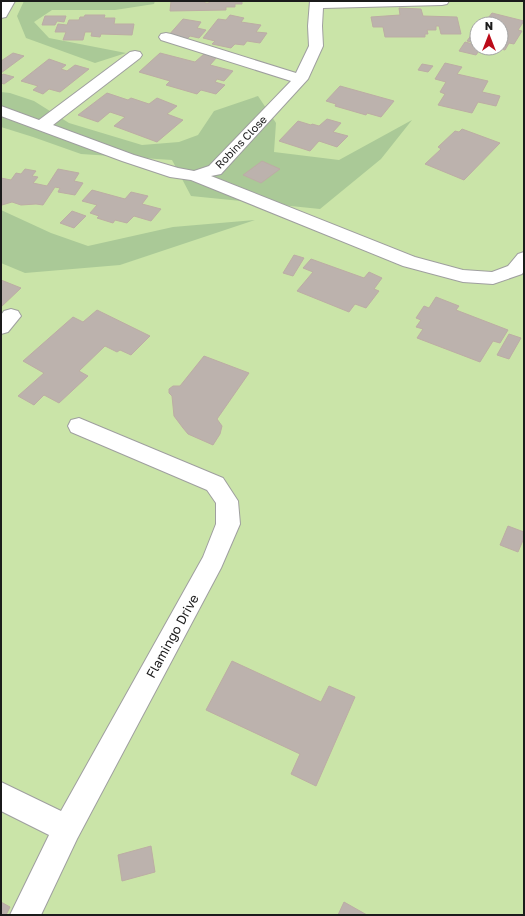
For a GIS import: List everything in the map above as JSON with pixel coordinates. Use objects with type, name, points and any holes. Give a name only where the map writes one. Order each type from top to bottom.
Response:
[{"type":"street","points":[[1,14],[8,1]]},
{"type":"street","points":[[318,2],[442,1]]},
{"type":"street","name":"Robins Close","points":[[1,111],[128,158],[176,173],[195,176],[215,170],[301,79],[316,46],[315,26],[318,2]]},
{"type":"street","points":[[166,37],[301,79]]},
{"type":"street","points":[[41,126],[135,56]]},
{"type":"street","points":[[195,176],[409,262],[463,276],[493,278],[515,270],[524,258]]},
{"type":"street","name":"Flamingo Drive","points":[[25,915],[67,829],[213,561],[228,524],[227,501],[215,484],[79,426]]},
{"type":"street","points":[[1,796],[67,829]]},
{"type":"green space","points":[[1,1],[524,1],[524,915],[1,915]]},
{"type":"green space","points":[[24,1],[155,1],[154,4],[115,10],[52,10],[34,22],[49,38],[126,53],[95,63],[26,38],[17,16]]},
{"type":"green space","points":[[1,92],[10,93],[34,101],[69,123],[142,145],[179,142],[198,135],[214,111],[258,96],[276,123],[274,152],[339,160],[412,120],[381,159],[320,209],[191,196],[172,160],[81,154],[1,127]]},
{"type":"green space","points":[[1,210],[51,233],[88,246],[173,227],[255,220],[120,265],[25,273],[1,263]]},
{"type":"building","points":[[171,1],[205,1],[205,3],[209,3],[209,1],[242,1],[242,4],[235,4],[235,7],[226,7],[226,10],[170,11]]},
{"type":"building","points":[[399,8],[421,9],[423,16],[457,17],[461,34],[441,34],[439,26],[436,26],[436,30],[427,30],[428,34],[425,34],[425,37],[385,37],[383,27],[373,27],[371,17],[400,15]]},
{"type":"building","points":[[492,13],[504,16],[490,16]]},
{"type":"building","points":[[85,15],[105,15],[104,18],[115,18],[114,24],[134,24],[132,35],[101,34],[100,37],[91,36],[92,32],[85,32],[83,40],[63,40],[66,32],[55,32],[58,24],[67,25],[69,20],[79,20],[80,17],[84,17]]},
{"type":"building","points":[[230,15],[244,18],[241,22],[261,25],[256,32],[267,33],[260,43],[247,41],[244,45],[235,44],[231,48],[212,44],[215,41],[203,38],[218,19],[226,20]]},
{"type":"building","points":[[45,16],[66,16],[64,22],[57,21],[55,25],[42,25]]},
{"type":"building","points":[[509,17],[524,21],[518,30],[522,31],[514,44],[509,43]]},
{"type":"building","points":[[183,19],[201,22],[197,28],[206,30],[199,38],[190,36],[187,39],[168,36]]},
{"type":"building","points":[[465,42],[469,43],[469,53],[459,51]]},
{"type":"building","points":[[13,53],[24,56],[1,73],[1,61]]},
{"type":"building","points":[[160,53],[195,62],[204,54],[217,57],[210,65],[233,71],[224,81],[217,79],[215,82],[225,85],[216,94],[201,90],[197,94],[166,85],[170,81],[139,72]]},
{"type":"building","points":[[49,59],[66,65],[61,69],[67,71],[75,65],[89,69],[60,92],[49,89],[43,94],[33,90],[38,86],[21,81]]},
{"type":"building","points":[[445,63],[462,67],[457,74],[488,81],[482,92],[500,96],[496,106],[478,102],[472,113],[438,105],[445,94],[440,92],[446,82],[435,79]]},
{"type":"building","points":[[422,64],[433,66],[428,72],[418,70]]},
{"type":"building","points":[[3,74],[14,77],[4,84],[1,83],[1,76]]},
{"type":"building","points":[[340,86],[394,101],[381,117],[367,113],[366,115],[335,106],[336,104],[326,101]]},
{"type":"building","points":[[107,93],[128,100],[131,98],[149,104],[157,98],[177,106],[167,114],[183,120],[157,142],[114,126],[125,117],[110,112],[98,122],[78,115]]},
{"type":"building","points":[[327,119],[341,123],[333,132],[348,136],[337,147],[319,141],[310,151],[279,141],[298,121],[319,126]]},
{"type":"building","points":[[462,129],[500,143],[464,180],[425,164],[441,149],[438,147],[455,131],[459,132]]},
{"type":"building","points":[[262,161],[280,169],[261,183],[243,175]]},
{"type":"building","points":[[25,169],[36,171],[32,176],[38,177],[33,183],[47,186],[58,169],[79,173],[74,181],[83,183],[75,195],[58,192],[60,188],[55,187],[43,205],[21,205],[12,202],[2,205],[1,178],[11,180],[16,173],[21,174]]},
{"type":"building","points":[[92,190],[125,199],[131,192],[148,196],[142,204],[161,209],[151,221],[134,216],[127,223],[115,220],[113,223],[97,218],[99,216],[90,213],[97,205],[82,201]]},
{"type":"building","points":[[72,211],[86,216],[74,228],[60,223]]},
{"type":"building","points":[[294,255],[304,258],[293,276],[283,273]]},
{"type":"building","points":[[311,259],[364,278],[369,272],[382,278],[374,289],[379,291],[366,308],[355,304],[349,312],[297,291],[313,272],[303,268]]},
{"type":"building","points":[[1,280],[21,288],[1,307]]},
{"type":"building","points":[[436,297],[459,306],[456,310],[508,330],[500,343],[493,341],[480,362],[417,338],[423,329],[416,327],[421,320],[416,318],[424,306],[429,308]]},
{"type":"building","points":[[97,310],[150,336],[131,355],[120,350],[117,352],[105,346],[79,371],[88,376],[59,403],[44,395],[34,405],[18,396],[44,373],[23,361],[73,317],[83,322]]},
{"type":"building","points":[[509,334],[521,338],[509,359],[497,355]]},
{"type":"building","points":[[204,356],[249,373],[217,419],[222,426],[220,434],[213,445],[188,434],[174,416],[172,396],[169,393],[169,389],[173,386],[180,386]]},
{"type":"building","points":[[508,526],[524,532],[524,538],[518,552],[500,545]]},
{"type":"building","points":[[232,661],[321,702],[329,686],[355,697],[316,786],[291,774],[300,754],[206,710]]},
{"type":"building","points":[[151,846],[155,872],[122,881],[118,855]]},
{"type":"building","points":[[1,902],[10,907],[6,915],[1,915]]},
{"type":"building","points":[[344,902],[367,915],[338,915]]}]
